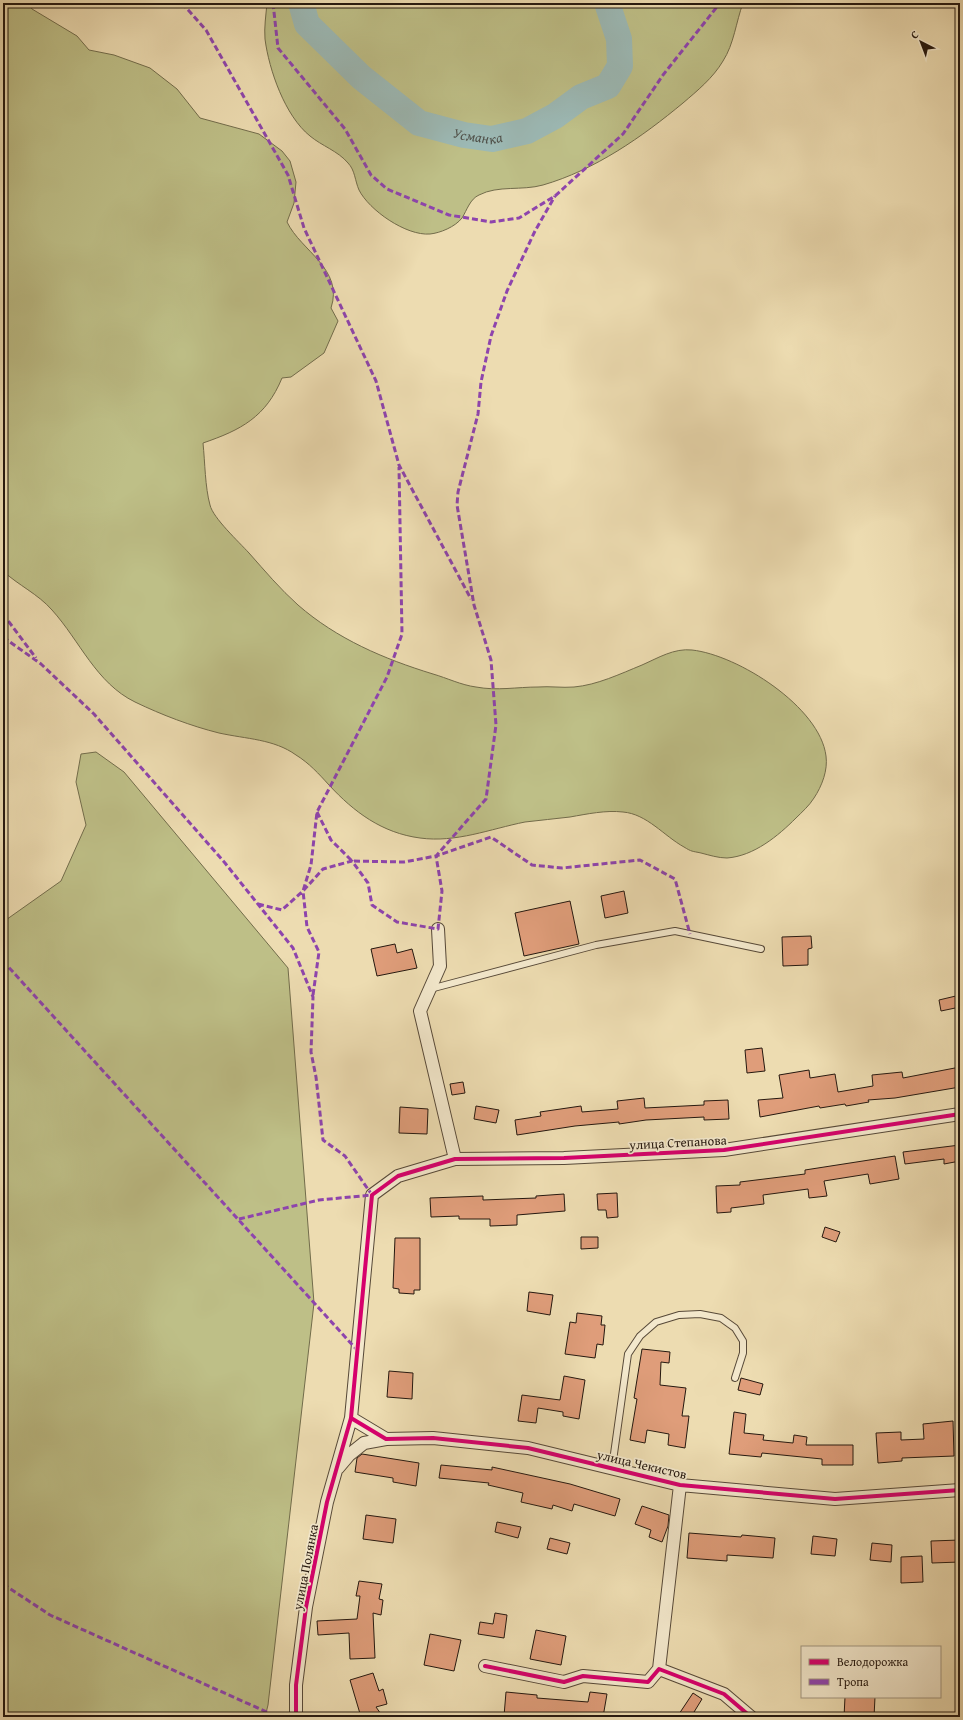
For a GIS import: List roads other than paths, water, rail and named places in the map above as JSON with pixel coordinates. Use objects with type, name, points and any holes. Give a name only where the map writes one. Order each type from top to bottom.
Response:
[{"type":"street","points":[[438,929],[440,966],[420,1011],[455,1159]]},
{"type":"street","name":"улица Степанова","points":[[351,1418],[372,1195],[398,1176],[455,1159],[564,1158],[724,1150],[960,1114]]},
{"type":"street","points":[[351,1418],[386,1439]]},
{"type":"street","name":"улица Полянка","points":[[296,1717],[296,1685],[306,1607],[327,1502],[351,1418]]},
{"type":"street","name":"улица Чекистов","points":[[336,1470],[349,1455],[364,1444],[386,1439],[434,1438],[528,1448],[680,1485],[835,1498],[960,1490]]},
{"type":"street","points":[[485,1666],[564,1682],[583,1676],[648,1682],[660,1669],[680,1485]]},
{"type":"street","points":[[660,1669],[724,1694],[751,1717]]},
{"type":"lane","points":[[430,989],[596,945],[675,930],[761,949]]},
{"type":"lane","points":[[612,1468],[628,1354],[640,1336],[656,1322],[679,1316],[700,1314],[720,1318],[735,1328],[743,1341],[743,1353],[735,1378]]},
{"type":"waterway","name":"Усманка","points":[[301,3],[307,24],[361,77],[419,123],[464,135],[492,139],[527,131],[555,116],[581,97],[608,86],[620,66],[619,39],[607,3]]}]
